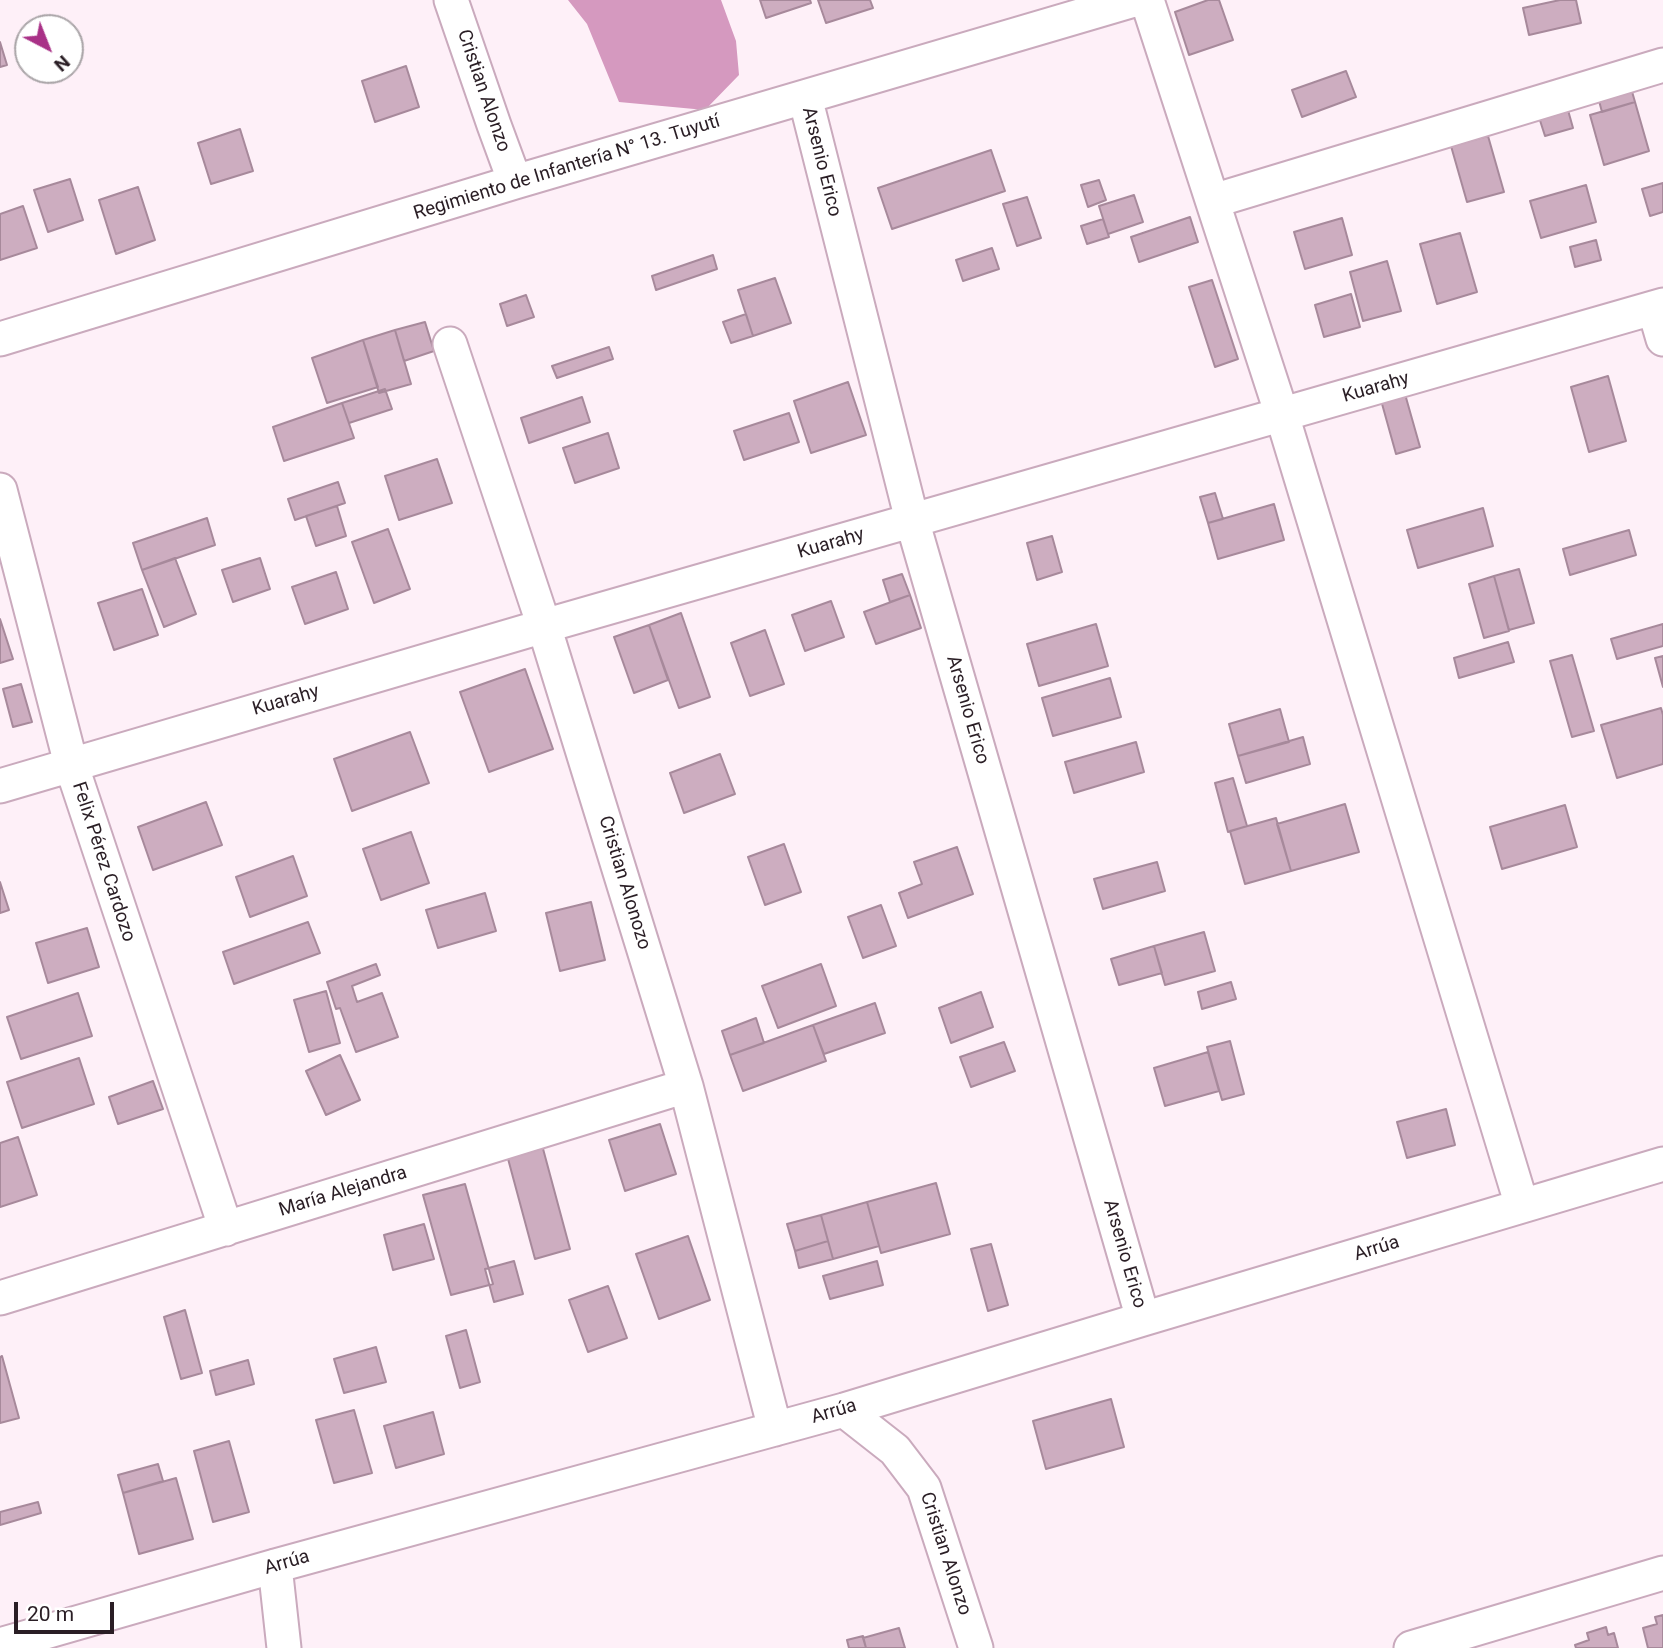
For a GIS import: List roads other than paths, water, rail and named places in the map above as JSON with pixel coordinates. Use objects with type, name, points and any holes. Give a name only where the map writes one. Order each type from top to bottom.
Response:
[{"type":"street","name":"Cristian Alonzo","points":[[452,0],[516,182]]},
{"type":"street","name":"Regimiento de Infantería N° 13. Tuyutí","points":[[0,340],[516,182],[805,97],[1041,13],[1135,0]]},
{"type":"street","points":[[1147,0],[1282,415],[1522,1206]]},
{"type":"street","points":[[1213,201],[1663,65]]},
{"type":"street","name":"Arsenio Erico","points":[[805,97],[912,520],[1143,1319]]},
{"type":"street","name":"Kuarahy","points":[[0,786],[544,626],[1282,415],[1660,317]]},
{"type":"street","name":"Cristian Alonozo","points":[[450,344],[544,626],[686,1086],[775,1429]]},
{"type":"street","name":"Felix Pérez Cardozo","points":[[0,490],[71,764],[226,1229]]},
{"type":"street","name":"María Alejandra","points":[[0,1298],[686,1086]]},
{"type":"street","name":"Arrúa","points":[[0,1645],[275,1566],[844,1410],[1663,1164]]},
{"type":"street","name":"Cristian Alonzo","points":[[844,1410],[895,1450],[924,1488],[976,1648]]},
{"type":"street","points":[[275,1566],[284,1648]]},
{"type":"street","points":[[1411,1648],[1663,1573]]}]
